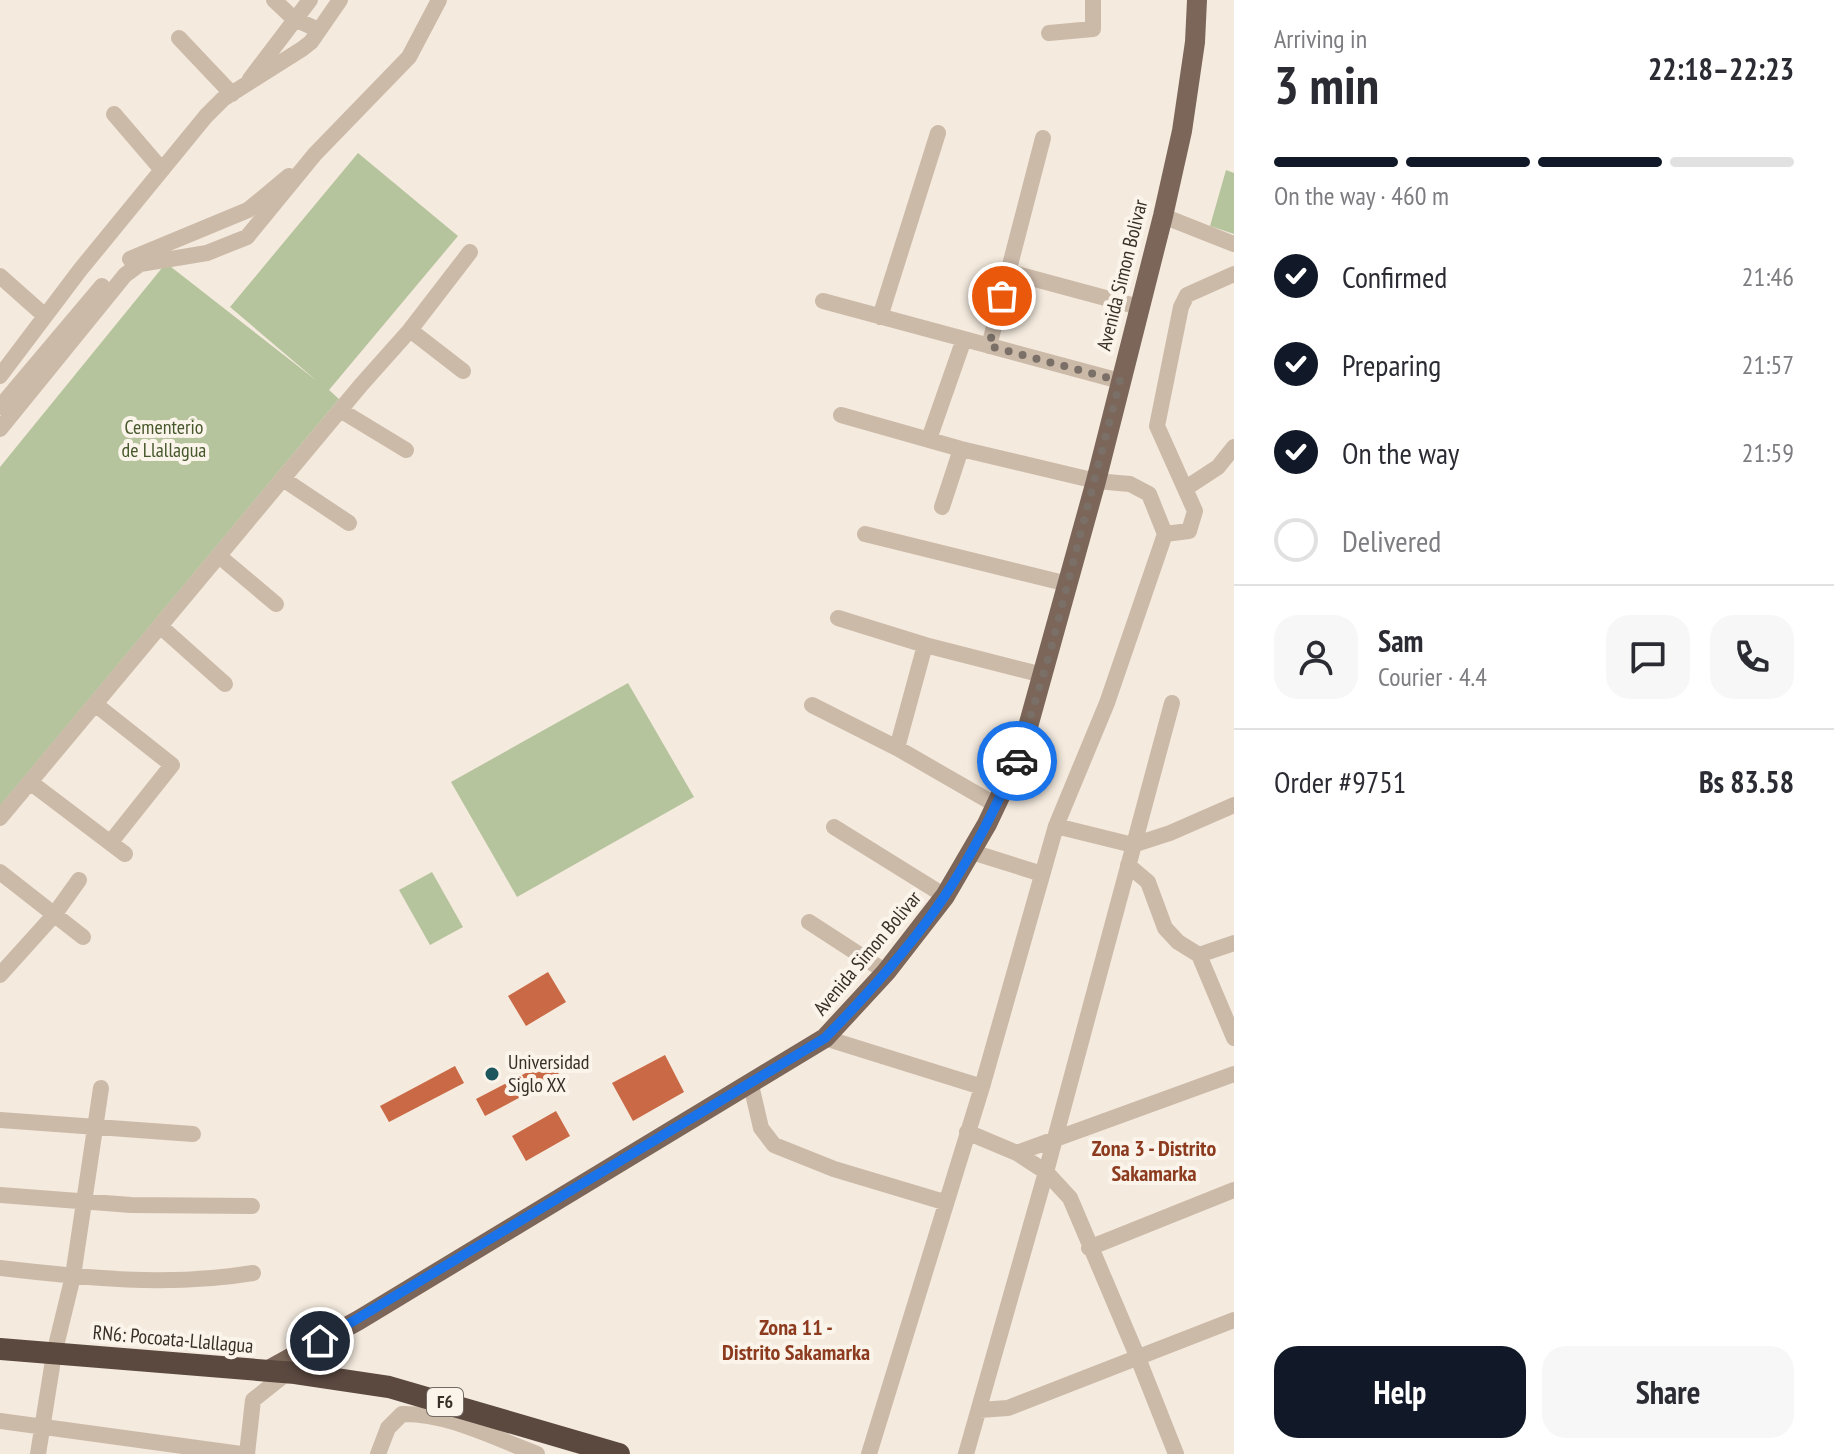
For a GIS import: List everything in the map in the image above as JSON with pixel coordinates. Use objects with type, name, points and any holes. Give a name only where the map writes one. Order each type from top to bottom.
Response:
[{"type":"highway","points":[[320,1341],[316,1359],[328,1377]]},
{"type":"highway","name":"RN6: Pocoata-Llallagua","points":[[0,1349],[277,1372],[389,1387],[619,1454]]},
{"type":"main road","name":"Avenida Simon Bolivar","points":[[277,1372],[320,1341],[825,1038],[886,972],[945,896],[972,852],[1021,752],[1043,675],[1163,216],[1182,131],[1195,42],[1197,0]]},
{"type":"street","points":[[274,0],[294,19],[319,30]]},
{"type":"street","points":[[247,84],[310,0]]},
{"type":"street","points":[[0,376],[206,116],[232,94],[302,49],[340,0]]},
{"type":"street","points":[[0,429],[125,275],[140,264],[207,253],[247,237],[315,154],[409,57],[439,0]]},
{"type":"street","points":[[1049,33],[1093,29],[1093,0]]},
{"type":"street","points":[[179,38],[232,94]]},
{"type":"street","points":[[114,114],[162,170]]},
{"type":"street","points":[[880,317],[938,133]]},
{"type":"street","points":[[989,346],[1043,138]]},
{"type":"street","points":[[0,407],[117,269],[133,257],[248,210],[315,154]]},
{"type":"street","points":[[1163,216],[1234,244]]},
{"type":"street","points":[[0,818],[410,330],[470,252]]},
{"type":"street","points":[[1009,272],[1139,307]]},
{"type":"street","points":[[1165,534],[1189,531],[1195,511],[1157,426],[1181,307],[1187,295],[1234,274]]},
{"type":"street","points":[[0,276],[45,316]]},
{"type":"street","points":[[823,301],[1120,381]]},
{"type":"street","points":[[410,330],[463,371]]},
{"type":"street","points":[[929,439],[964,339]]},
{"type":"street","points":[[340,410],[406,450]]},
{"type":"street","points":[[841,415],[961,449],[1096,481],[1130,484],[1149,494],[1165,534],[1107,703],[1056,826],[982,1087],[944,1202],[869,1454]]},
{"type":"street","points":[[1186,488],[1218,467],[1234,447]]},
{"type":"street","points":[[942,507],[961,449]]},
{"type":"street","points":[[283,479],[349,523]]},
{"type":"street","points":[[865,534],[1068,584]]},
{"type":"street","points":[[219,556],[276,604]]},
{"type":"street","points":[[838,618],[925,645],[1043,675]]},
{"type":"street","points":[[160,626],[225,684]]},
{"type":"street","points":[[897,748],[925,645]]},
{"type":"street","points":[[966,1454],[1046,1172],[1172,703]]},
{"type":"street","points":[[95,704],[172,765],[110,843]]},
{"type":"street","points":[[812,705],[897,748],[996,805]]},
{"type":"street","points":[[30,782],[125,854]]},
{"type":"street","points":[[1056,826],[1133,845],[1170,833],[1234,805]]},
{"type":"street","points":[[834,827],[945,896]]},
{"type":"street","points":[[972,852],[1042,874]]},
{"type":"street","points":[[1128,865],[1148,882],[1165,928],[1178,942],[1199,955],[1234,1038]]},
{"type":"street","points":[[0,872],[83,937]]},
{"type":"street","points":[[0,975],[54,915],[79,880]]},
{"type":"street","points":[[809,922],[886,972]]},
{"type":"street","points":[[1199,955],[1234,943]]},
{"type":"street","points":[[825,1038],[982,1087]]},
{"type":"street","points":[[1017,1153],[1234,1074]]},
{"type":"street","points":[[751,1085],[761,1128],[774,1145],[834,1169],[944,1202]]},
{"type":"street","points":[[38,1454],[54,1354],[73,1276],[101,1088]]},
{"type":"street","points":[[0,1120],[193,1134]]},
{"type":"street","points":[[967,1132],[1017,1153],[1046,1172],[1070,1198],[1176,1454]]},
{"type":"street","points":[[1089,1248],[1234,1190]]},
{"type":"street","points":[[0,1195],[84,1203],[252,1206]]},
{"type":"street","points":[[0,1268],[165,1282],[253,1273]]},
{"type":"street","points":[[979,1410],[1008,1408],[1234,1320]]},
{"type":"street","points":[[0,1421],[244,1454],[253,1400],[277,1372]]},
{"type":"street","points":[[378,1454],[388,1428],[402,1414],[443,1419],[537,1454]]},
{"type":"green space","name":"Cementerio de Llallagua","points":[[358,153],[458,236],[329,390],[339,399],[0,806],[0,467],[166,263],[317,381],[230,307]]},
{"type":"green space","points":[[1226,170],[1234,173],[1234,234],[1210,226]]},
{"type":"green space","points":[[628,683],[694,797],[517,897],[451,782]]},
{"type":"green space","points":[[432,872],[463,927],[430,945],[399,890]]},
{"type":"building","points":[[548,972],[566,1002],[526,1026],[508,996]]},
{"type":"building","points":[[665,1055],[684,1092],[633,1121],[612,1083]]},
{"type":"building","points":[[551,1060],[560,1076],[485,1116],[476,1099]]},
{"type":"building","points":[[455,1066],[464,1083],[389,1122],[380,1106]]},
{"type":"building","points":[[556,1111],[570,1136],[526,1161],[512,1136]]},
{"type":"way so far","points":[[1002,296],[989,346],[1120,381],[1049,656],[1017,761]]},
{"type":"place","name":"Universidad Siglo XX","points":[[492,1074]]},
{"type":"district","name":"Zona 3 - Distrito Sakamarka","points":[[1154,1160]]},
{"type":"district","name":"Zona 11 - Distrito Sakamarka","points":[[796,1340]]},
{"type":"route","points":[[320,1341],[825,1038],[886,972],[945,896],[987,824],[1017,761]]}]
